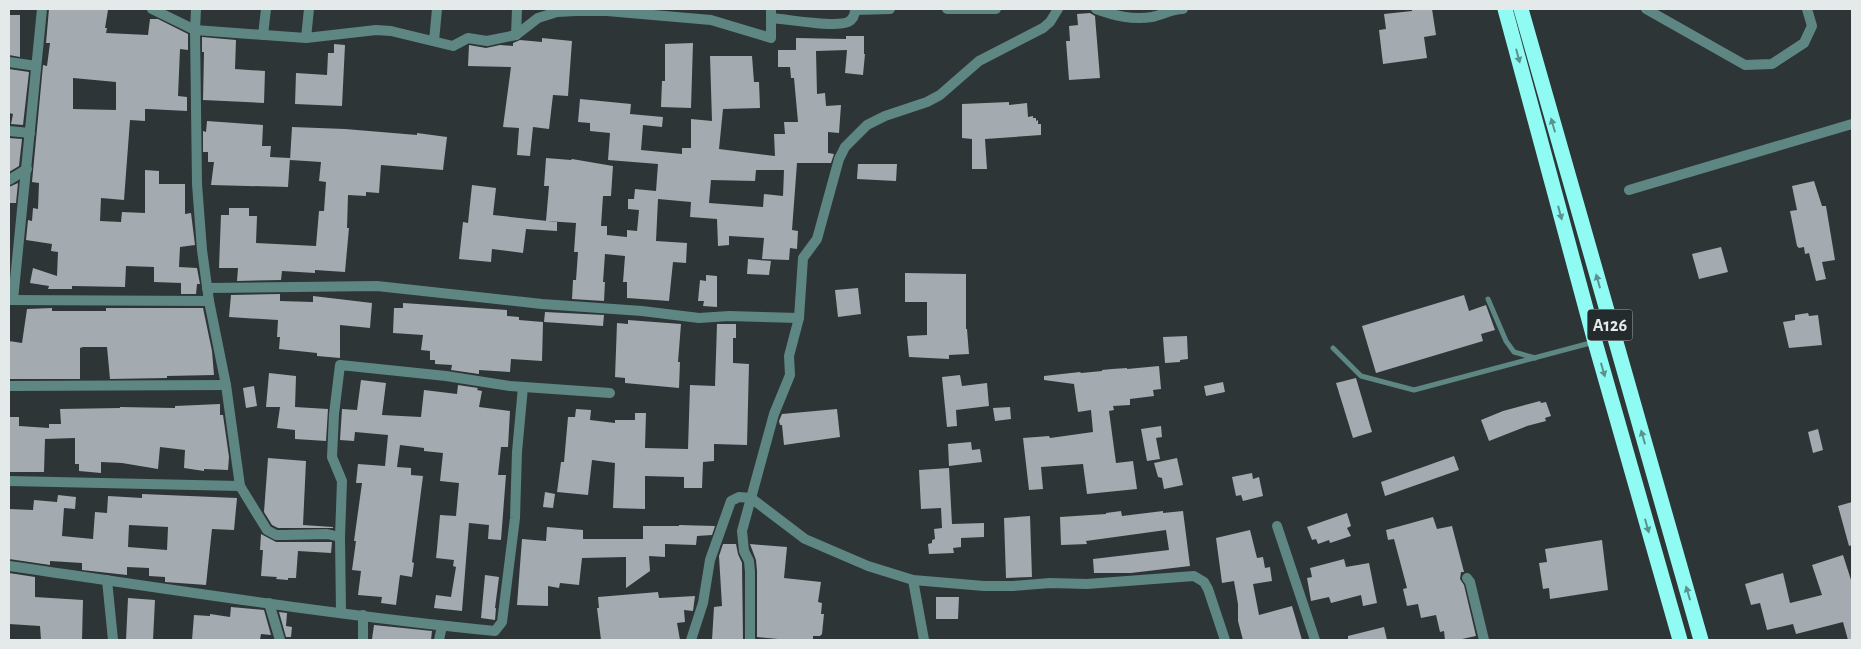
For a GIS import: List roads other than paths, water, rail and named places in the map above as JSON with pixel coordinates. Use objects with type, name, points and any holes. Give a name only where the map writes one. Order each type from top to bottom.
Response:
[{"type":"highway","name":"A126","points":[[1506,9],[1595,342],[1680,640]]},
{"type":"highway","name":"A126","points":[[1521,9],[1701,640]]},
{"type":"street","points":[[42,9],[27,169],[11,300],[209,301]]},
{"type":"street","points":[[152,9],[195,30],[306,38],[376,30],[391,31],[453,46],[468,38],[487,41],[516,35],[538,18],[558,12],[608,11],[711,20],[771,38],[771,13],[836,24],[848,22],[852,19],[855,9],[890,9]]},
{"type":"street","points":[[196,9],[197,184],[202,250],[209,301],[226,385],[240,486],[267,530],[284,535],[327,534],[340,537]]},
{"type":"street","points":[[263,35],[266,9]]},
{"type":"street","points":[[306,38],[309,9]]},
{"type":"street","points":[[434,41],[436,9]]},
{"type":"street","points":[[516,35],[517,9]]},
{"type":"street","points":[[947,9],[996,9]]},
{"type":"street","points":[[750,640],[750,572],[749,560],[742,542],[745,519],[774,414],[790,374],[789,356],[799,318],[804,258],[812,249],[817,239],[839,159],[845,147],[868,126],[885,116],[927,102],[940,95],[979,61],[1043,28],[1050,22],[1058,9]]},
{"type":"street","points":[[1096,9],[1110,15],[1131,19],[1152,17],[1183,9]]},
{"type":"street","points":[[1646,9],[1745,65],[1772,64],[1804,43],[1812,26],[1807,9]]},
{"type":"street","points":[[9,62],[36,66]]},
{"type":"street","points":[[1629,190],[1852,124]]},
{"type":"street","points":[[9,131],[30,133]]},
{"type":"street","points":[[9,180],[27,169]]},
{"type":"street","points":[[207,288],[377,286],[542,304],[642,310],[699,318],[729,316],[799,318]]},
{"type":"street","points":[[341,612],[340,537],[342,481],[332,457],[334,414],[340,365],[446,376],[471,381],[610,393]]},
{"type":"street","points":[[9,386],[226,385]]},
{"type":"street","points":[[9,566],[269,604],[495,631],[502,622],[515,518],[517,452],[523,386]]},
{"type":"street","points":[[9,481],[240,486]]},
{"type":"street","points":[[691,640],[704,603],[710,560],[731,501],[739,497],[751,498],[805,539],[861,564],[913,580],[984,586],[1013,586],[1087,584],[1194,576],[1204,582],[1208,589],[1225,640]]},
{"type":"street","points":[[1277,526],[1316,640]]},
{"type":"street","points":[[1467,578],[1470,582],[1484,640]]},
{"type":"street","points":[[107,580],[113,640]]},
{"type":"street","points":[[913,580],[924,640]]},
{"type":"street","points":[[269,604],[280,640]]},
{"type":"street","points":[[363,615],[363,640]]},
{"type":"street","points":[[439,640],[442,626]]},
{"type":"lane","points":[[1488,299],[1506,341],[1514,352],[1536,358]]},
{"type":"lane","points":[[1333,348],[1362,376],[1414,390],[1595,342]]}]
